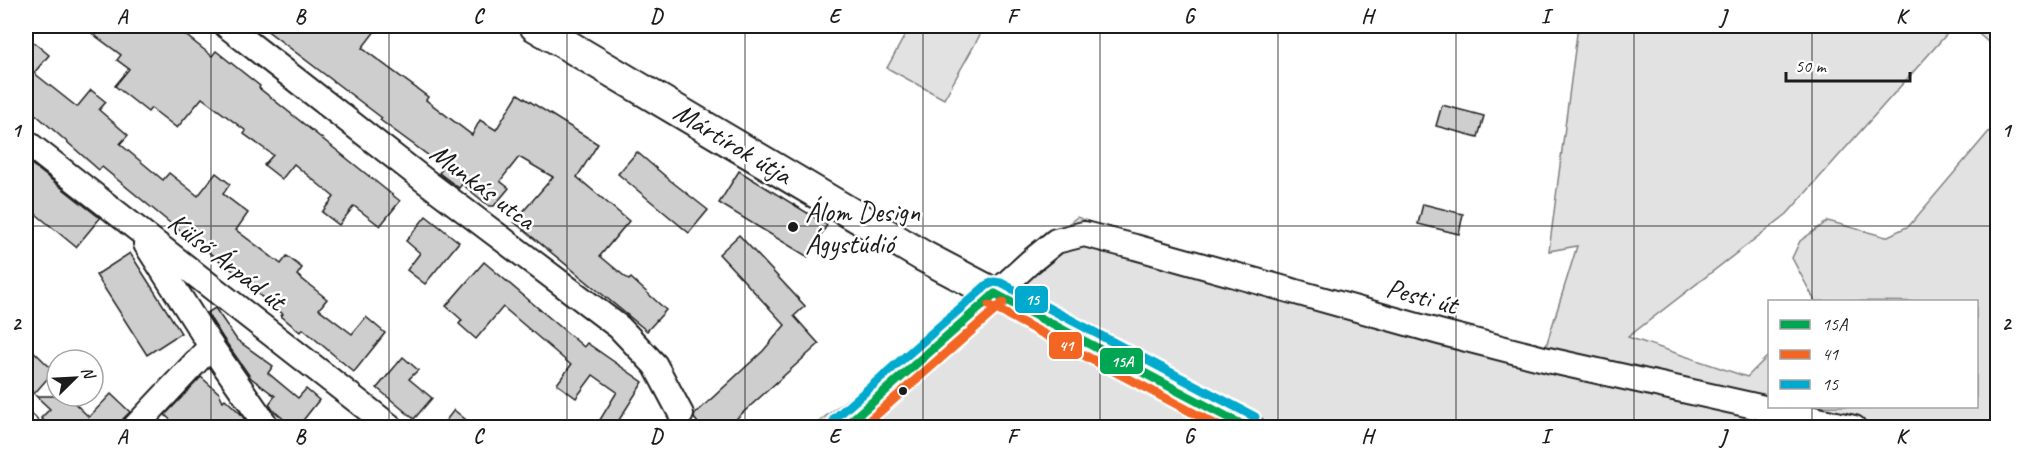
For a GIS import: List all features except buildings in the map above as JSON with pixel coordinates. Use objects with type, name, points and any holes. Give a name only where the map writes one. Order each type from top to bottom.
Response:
[{"type":"main road","name":"Mártírok útja","points":[[535,26],[897,241],[1249,428]]},
{"type":"street","name":"Munkás utca","points":[[227,26],[424,180],[619,327],[655,365],[681,414]]},
{"type":"street","name":"Külső Árpád út","points":[[26,142],[392,428]]},
{"type":"street","points":[[137,230],[211,346],[268,428]]},
{"type":"street","name":"Pesti út","points":[[842,428],[1029,262],[1056,241],[1084,234],[1135,246],[1438,332],[1548,360],[1854,428]]},
{"type":"street","points":[[134,428],[211,346]]},
{"type":"shaded area","points":[[910,26],[985,26],[944,99],[887,68]]},
{"type":"shaded area","points":[[1578,26],[1954,26],[1787,214],[1628,337],[1747,377],[1768,356],[1768,408],[1978,408],[1978,300],[1814,300],[1792,258],[1800,241],[1828,221],[1886,237],[1909,226],[1997,122],[1997,427],[811,428],[1077,217],[1215,269],[1542,359],[1577,246],[1549,251]]},
{"type":"shaded area","points":[[1970,26],[1997,26],[1997,50]]},
{"type":"transit line","name":"15","points":[[834,419],[987,285],[994,282],[1001,283],[1255,417]]},
{"type":"transit line","name":"15A","points":[[995,294],[1248,428]]},
{"type":"transit line","name":"15A","points":[[843,428],[995,294]]},
{"type":"transit line","name":"41","points":[[861,428],[1003,303]]},
{"type":"transit line","name":"41","points":[[989,305],[1222,428]]},
{"type":"place","name":"Álom Design Ágystúdió","points":[[793,227]]}]
